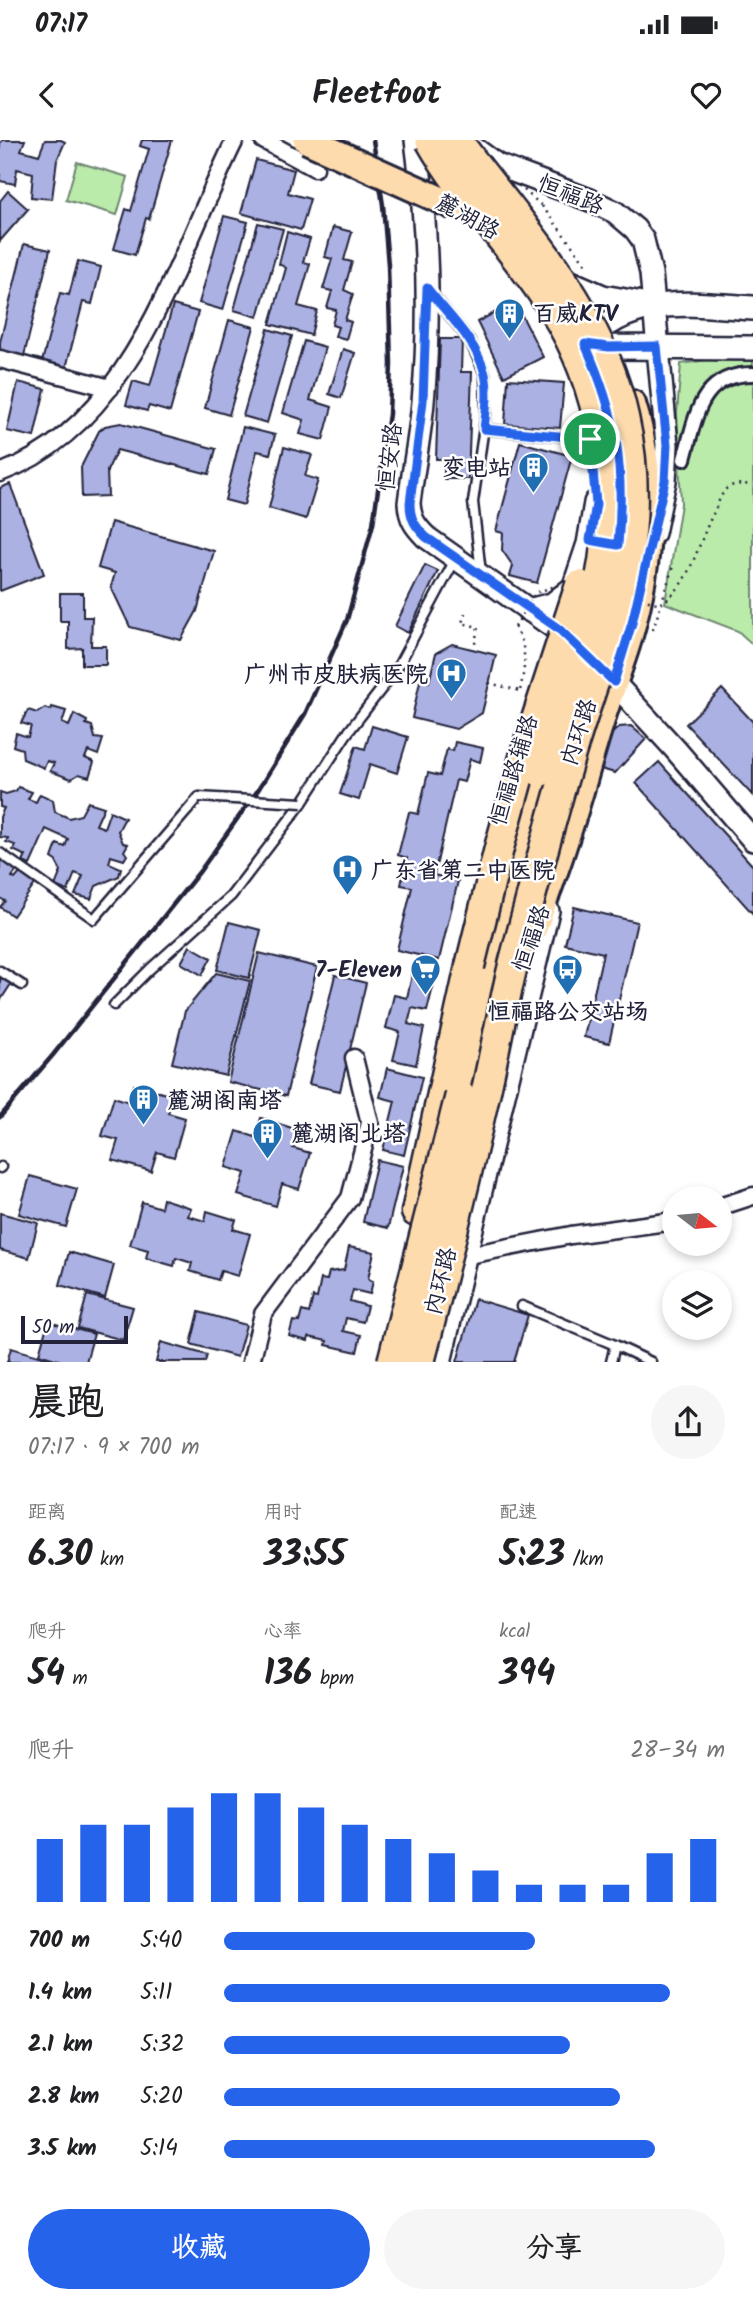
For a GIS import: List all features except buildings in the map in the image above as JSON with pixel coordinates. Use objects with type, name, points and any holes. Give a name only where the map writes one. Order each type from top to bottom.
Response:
[{"type":"highway","name":"内环路","points":[[394,1362],[513,869],[597,589],[606,540],[593,400],[579,360],[564,327],[534,281],[453,175],[430,140]]},
{"type":"highway","name":"内环路","points":[[418,1362],[484,1098],[510,976],[554,808],[621,598],[631,547],[633,508],[632,467],[625,418],[600,344],[575,297],[551,261],[457,140]]},
{"type":"highway","points":[[416,1212],[499,848],[526,750],[596,533],[602,504],[598,450]]},
{"type":"main road","name":"麓湖路","points":[[307,140],[459,202],[505,216],[578,273]]},
{"type":"main road","name":"麓湖路","points":[[343,140],[459,202],[498,229],[536,265],[590,342]]},
{"type":"main road","name":"恒福路","points":[[418,1362],[428,1275],[508,911],[589,656],[610,585],[618,545],[621,500],[618,444],[590,342],[578,273]]},
{"type":"main road","points":[[590,342],[617,318],[654,305],[753,309]]},
{"type":"main road","name":"恒福路辅路","points":[[379,1362],[416,1212],[421,1153],[453,995],[508,785],[590,540],[596,504],[598,450],[580,398],[590,342]]},
{"type":"main road","name":"恒福路","points":[[394,1362],[428,1275],[477,1119],[505,1016],[565,840],[630,632],[646,565],[649,508],[640,431],[631,400],[590,342]]},
{"type":"main road","points":[[590,342],[753,348]]},
{"type":"main road","points":[[439,1362],[565,840]]},
{"type":"main road","points":[[416,1212],[428,1275],[452,1310]]},
{"type":"street","points":[[0,473],[38,455],[61,439],[110,388],[143,337],[170,285],[234,140]]},
{"type":"street","points":[[263,140],[315,168]]},
{"type":"street","name":"恒安路","points":[[416,140],[427,288],[423,401],[410,511],[415,526],[528,610],[559,629],[589,656],[753,840]]},
{"type":"street","name":"恒福路","points":[[463,140],[497,164],[615,212],[635,229],[643,240],[651,273],[666,427],[666,462],[660,509],[646,565]]},
{"type":"street","points":[[421,183],[437,166],[459,163],[497,164]]},
{"type":"street","points":[[578,273],[603,296],[654,305]]},
{"type":"street","points":[[619,299],[643,288],[651,273]]},
{"type":"street","points":[[0,359],[110,388]]},
{"type":"street","points":[[684,459],[705,394],[725,380],[742,374],[753,374]]},
{"type":"street","points":[[590,540],[618,545]]},
{"type":"street","points":[[528,610],[552,604],[575,586]]},
{"type":"street","points":[[251,1362],[263,1314],[349,1198],[370,1122],[354,1058]]},
{"type":"street","points":[[732,1203],[753,1196]]},
{"type":"street","points":[[464,1256],[571,1235],[662,1222]]},
{"type":"lane","points":[[427,288],[470,341],[485,374],[486,414],[473,502],[481,576]]},
{"type":"lane","points":[[484,429],[598,450]]},
{"type":"lane","points":[[114,1005],[231,896],[302,803],[346,735],[396,670],[456,558]]},
{"type":"lane","points":[[0,853],[94,919],[199,797],[302,803]]},
{"type":"lane","points":[[0,971],[22,985]]},
{"type":"lane","points":[[522,1306],[651,1362]]},
{"type":"lane","points":[[611,1362],[615,1345]]},
{"type":"path","points":[[542,206],[578,273]]},
{"type":"path","points":[[661,604],[672,598],[686,575],[727,489],[734,485],[753,485]]},
{"type":"path","points":[[652,632],[673,566]]},
{"type":"path","points":[[465,613],[462,622],[478,627],[474,649]]},
{"type":"path","points":[[489,683],[520,691],[526,659],[522,640],[515,627]]},
{"type":"green space","points":[[77,162],[128,177],[117,215],[66,200]]},
{"type":"green space","points":[[719,358],[753,358],[753,645],[738,631],[665,603],[681,504],[677,413],[681,364]]},
{"type":"railway","points":[[0,1117],[200,871],[258,790],[305,714],[347,620],[373,524],[389,414],[391,364],[388,265],[383,205],[373,140]]},
{"type":"place","name":"百威KTV","points":[[510,340]]},
{"type":"place","name":"变电站","points":[[534,494]]},
{"type":"place","name":"广州市皮肤病医院","points":[[451,701]]},
{"type":"place","name":"广东省第二中医院","points":[[348,897]]},
{"type":"place","name":"7-Eleven","points":[[425,996]]},
{"type":"place","name":"恒福路公交站场","points":[[568,997]]},
{"type":"place","name":"麓湖阁南塔","points":[[144,1127]]},
{"type":"place","name":"麓湖阁北塔","points":[[268,1160]]},
{"type":"route","points":[[427,288],[470,341],[485,374],[484,429],[590,439],[596,479],[596,504],[590,540],[618,545],[621,500],[618,444],[603,384],[585,344],[609,347],[657,346],[666,427],[665,481],[628,641],[614,682],[559,629],[426,537],[411,518],[410,503],[423,401],[427,288]]}]
